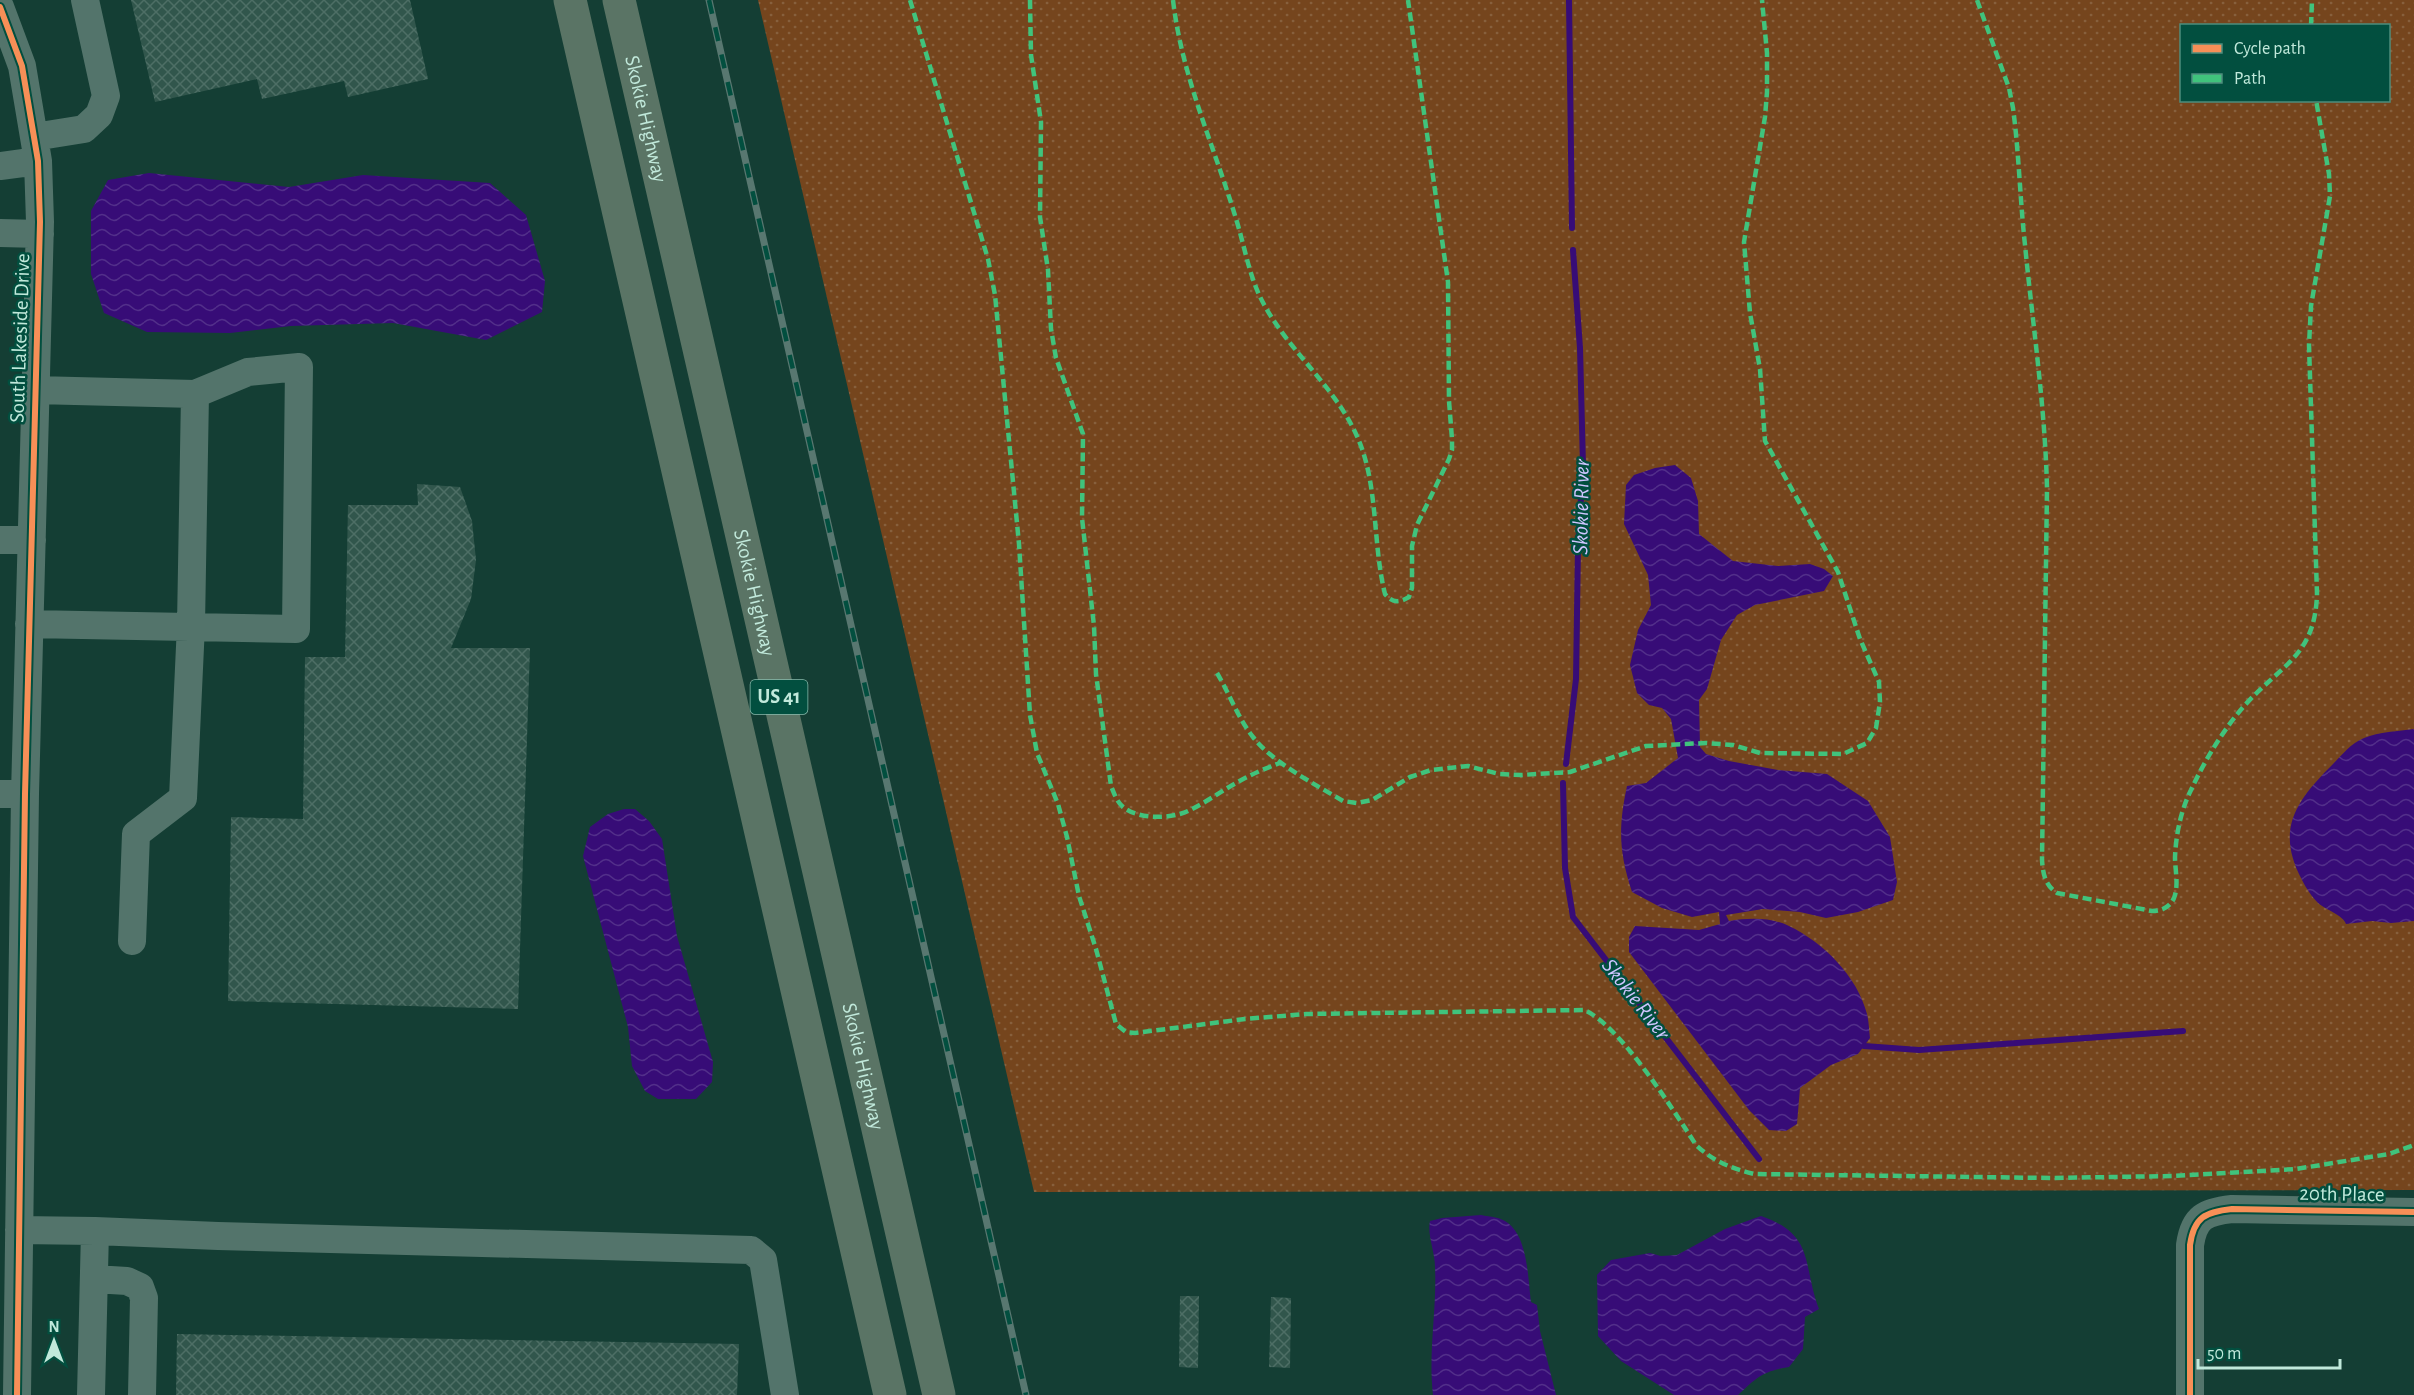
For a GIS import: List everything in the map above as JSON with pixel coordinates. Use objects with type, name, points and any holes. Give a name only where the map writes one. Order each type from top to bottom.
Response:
[{"type":"highway","name":"US 41","points":[[570,0],[890,1395]]},
{"type":"highway","name":"Skokie Highway","points":[[619,0],[939,1395]]},
{"type":"street","points":[[0,166],[84,129],[99,115],[106,96],[85,0]]},
{"type":"street","name":"South Lakeside Drive","points":[[0,7],[22,66],[36,149],[40,234],[29,624],[13,794],[10,1191],[19,1230],[9,1258],[17,1395]]},
{"type":"street","points":[[0,233],[40,234]]},
{"type":"street","points":[[29,624],[191,625],[296,629],[299,367],[248,372],[195,394],[35,390]]},
{"type":"street","points":[[132,940],[136,834],[183,798],[191,625],[195,394]]},
{"type":"street","points":[[0,540],[32,540]]},
{"type":"street","name":"20th Place","points":[[2190,1395],[2190,1245],[2192,1228],[2202,1217],[2213,1211],[2232,1209],[2414,1212]]},
{"type":"street","points":[[19,1230],[751,1250],[763,1260],[785,1395]]},
{"type":"street","points":[[91,1395],[95,1231]]},
{"type":"street","points":[[94,1279],[127,1281],[140,1287],[144,1298],[141,1395]]},
{"type":"shaded area","points":[[758,0],[2414,0],[2414,1190],[1034,1192]]},
{"type":"water","points":[[149,173],[289,187],[363,175],[490,183],[526,215],[545,281],[542,312],[486,340],[393,323],[291,326],[230,333],[147,332],[104,313],[91,274],[91,211],[108,180]]},
{"type":"water","points":[[1675,465],[1691,478],[1698,501],[1699,534],[1733,561],[1778,566],[1810,564],[1824,569],[1833,576],[1824,591],[1755,605],[1737,615],[1721,640],[1707,689],[1699,700],[1700,747],[1706,754],[1729,761],[1778,770],[1827,774],[1868,801],[1890,837],[1897,882],[1893,900],[1858,912],[1826,918],[1800,912],[1763,909],[1726,915],[1729,921],[1759,919],[1782,923],[1815,942],[1847,974],[1856,987],[1867,1014],[1870,1038],[1858,1054],[1831,1065],[1800,1088],[1797,1124],[1786,1131],[1769,1130],[1749,1110],[1629,952],[1629,937],[1635,926],[1699,930],[1720,924],[1719,912],[1692,917],[1662,908],[1632,892],[1622,852],[1621,827],[1627,786],[1646,783],[1678,758],[1671,719],[1662,708],[1649,705],[1637,693],[1630,665],[1638,630],[1651,605],[1648,575],[1624,524],[1626,485],[1634,475],[1655,468]]},
{"type":"water","points":[[2414,729],[2414,921],[2391,923],[2372,921],[2346,924],[2341,918],[2318,903],[2302,880],[2290,846],[2290,831],[2294,817],[2309,791],[2355,743],[2376,734]]},
{"type":"water","points":[[624,809],[635,809],[649,821],[662,839],[677,936],[713,1062],[712,1082],[696,1099],[658,1099],[645,1091],[632,1066],[628,1027],[583,856],[590,827],[608,814]]},
{"type":"water","points":[[1481,1215],[1505,1221],[1515,1230],[1520,1239],[1526,1260],[1531,1302],[1537,1305],[1540,1331],[1556,1395],[1433,1395],[1431,1363],[1435,1261],[1430,1221]]},
{"type":"water","points":[[1761,1216],[1791,1232],[1799,1242],[1808,1265],[1819,1309],[1805,1317],[1803,1349],[1789,1367],[1761,1376],[1738,1395],[1674,1395],[1621,1361],[1598,1336],[1597,1275],[1611,1260],[1650,1253],[1661,1256],[1677,1255],[1725,1229]]},
{"type":"building","points":[[131,0],[410,0],[428,79],[348,97],[344,81],[262,99],[257,79],[155,102]]},
{"type":"building","points":[[417,484],[460,487],[472,521],[476,560],[471,599],[451,648],[530,648],[518,1009],[228,1001],[231,817],[303,819],[305,657],[345,657],[348,505],[418,505]]},
{"type":"building","points":[[1180,1296],[1199,1296],[1198,1368],[1179,1367]]},
{"type":"building","points":[[1271,1297],[1291,1298],[1290,1368],[1269,1367]]},
{"type":"building","points":[[177,1334],[739,1344],[737,1395],[176,1395]]},
{"type":"waterway","name":"Skokie River","points":[[1569,0],[1572,228]]},
{"type":"waterway","name":"Skokie River","points":[[1566,764],[1576,679],[1578,546],[1583,466],[1580,348],[1573,250]]},
{"type":"waterway","name":"Skokie River","points":[[1563,783],[1565,868],[1573,917],[1759,1159]]},
{"type":"waterway","points":[[1864,1046],[1919,1050],[2183,1031]]},
{"type":"railway","points":[[709,0],[1026,1395]]},
{"type":"marked path","points":[[910,0],[988,259],[995,295],[1019,544],[1030,715],[1037,753],[1058,804],[1079,896],[1116,1024],[1126,1032],[1135,1033],[1306,1014],[1584,1010],[1598,1018],[1629,1050],[1696,1145],[1723,1164],[1754,1174],[2051,1178],[2173,1176],[2296,1169],[2389,1154],[2414,1145]]},
{"type":"marked path","points":[[1030,0],[1031,55],[1041,122],[1040,217],[1048,270],[1051,329],[1056,358],[1083,434],[1082,518],[1094,626],[1096,674],[1111,786],[1118,801],[1128,811],[1145,816],[1173,816],[1188,811],[1247,777],[1282,762]]},
{"type":"marked path","points":[[1173,0],[1177,29],[1191,85],[1228,194],[1256,287],[1277,326],[1342,409],[1361,446],[1373,500],[1385,594],[1396,601],[1409,597],[1412,588],[1412,546],[1417,525],[1452,450],[1449,401],[1448,282],[1408,0]]},
{"type":"marked path","points":[[1217,673],[1243,722],[1261,747],[1307,780],[1343,801],[1357,803],[1372,800],[1410,777],[1431,770],[1468,766],[1499,774],[1570,772],[1646,746],[1706,743],[1733,745],[1760,753],[1843,754],[1867,743],[1876,728],[1880,702],[1879,682],[1860,639],[1838,572],[1765,441],[1760,369],[1750,313],[1744,242],[1765,117],[1767,92],[1767,53],[1762,0]]},
{"type":"marked path","points":[[1977,0],[2009,88],[2013,108],[2041,397],[2047,488],[2042,860],[2045,879],[2057,893],[2152,911],[2170,904],[2176,888],[2175,857],[2180,822],[2184,806],[2196,779],[2229,725],[2245,705],[2294,657],[2310,632],[2315,615],[2317,594],[2309,345],[2311,306],[2330,196],[2329,174],[2316,102]]},
{"type":"marked path","points":[[2311,24],[2312,0]]},
{"type":"cycle path","points":[[0,7],[22,66],[38,161],[40,222],[25,794],[17,1395]]},
{"type":"cycle path","points":[[2190,1395],[2190,1245],[2194,1228],[2202,1218],[2208,1214],[2232,1209],[2414,1212]]}]
